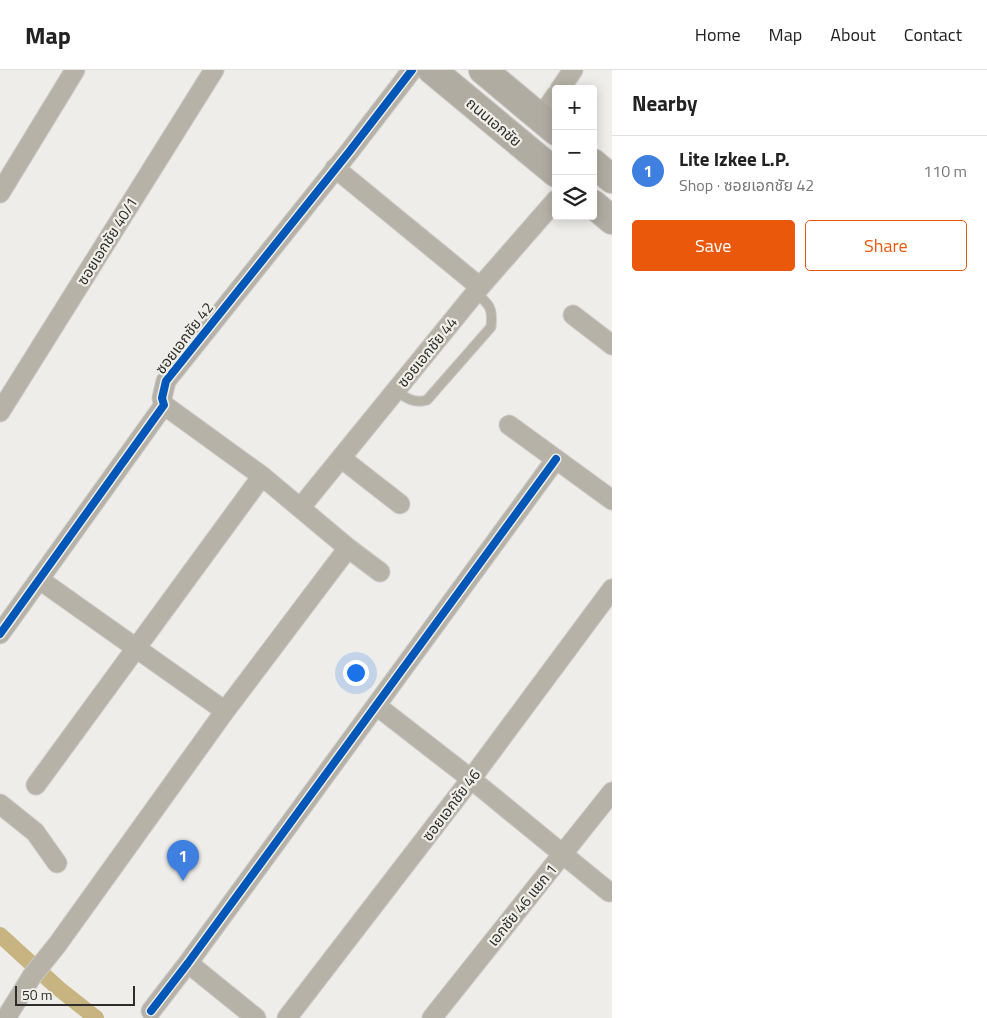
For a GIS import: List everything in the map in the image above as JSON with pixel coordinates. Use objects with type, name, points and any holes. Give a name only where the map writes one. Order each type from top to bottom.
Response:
[{"type":"main road","name":"ถนนเอกชัย","points":[[432,70],[552,170]]},
{"type":"main road","points":[[483,70],[548,124]]},
{"type":"main road","points":[[597,166],[612,179]]},
{"type":"main road","points":[[597,207],[612,220]]},
{"type":"street","points":[[0,193],[75,70]]},
{"type":"street","name":"ซอยเอกชัย 40/1","points":[[0,412],[214,70]]},
{"type":"street","name":"ซอยเอกชัย 42","points":[[164,406],[162,398],[166,381],[412,70]]},
{"type":"street","points":[[563,85],[573,70]]},
{"type":"street","points":[[548,124],[552,110]]},
{"type":"street","points":[[335,168],[478,290]]},
{"type":"street","name":"ซอยเอกชัย 44","points":[[301,507],[478,290],[552,205]]},
{"type":"street","points":[[573,314],[612,345]]},
{"type":"street","points":[[0,634],[164,406],[262,476],[348,548],[380,572]]},
{"type":"street","points":[[509,426],[612,500]]},
{"type":"street","points":[[341,458],[400,504]]},
{"type":"street","points":[[152,1011],[556,460]]},
{"type":"street","points":[[36,785],[262,476]]},
{"type":"street","points":[[5,1012],[57,945],[225,711],[348,548]]},
{"type":"street","points":[[40,580],[225,711]]},
{"type":"street","name":"ซอยเอกชัย 46","points":[[287,1018],[471,779],[612,589]]},
{"type":"street","points":[[377,706],[471,779],[608,892]]},
{"type":"street","name":"เอกชัย 46 แยก 1","points":[[432,1018],[612,792]]},
{"type":"street","points":[[0,804],[35,832],[57,863]]},
{"type":"street","points":[[188,963],[256,1018]]},
{"type":"lane","points":[[396,391],[410,400],[420,402],[427,400],[491,327],[492,316],[488,304],[478,290]]},
{"type":"waterway","points":[[0,935],[58,988],[96,1018]]},
{"type":"cycle path","points":[[0,634],[164,405],[162,398],[166,381],[412,70]]},
{"type":"cycle path","points":[[151,1011],[556,459]]},
{"type":"place","name":"Lite Izkee L.P.","points":[[183,881]]}]
